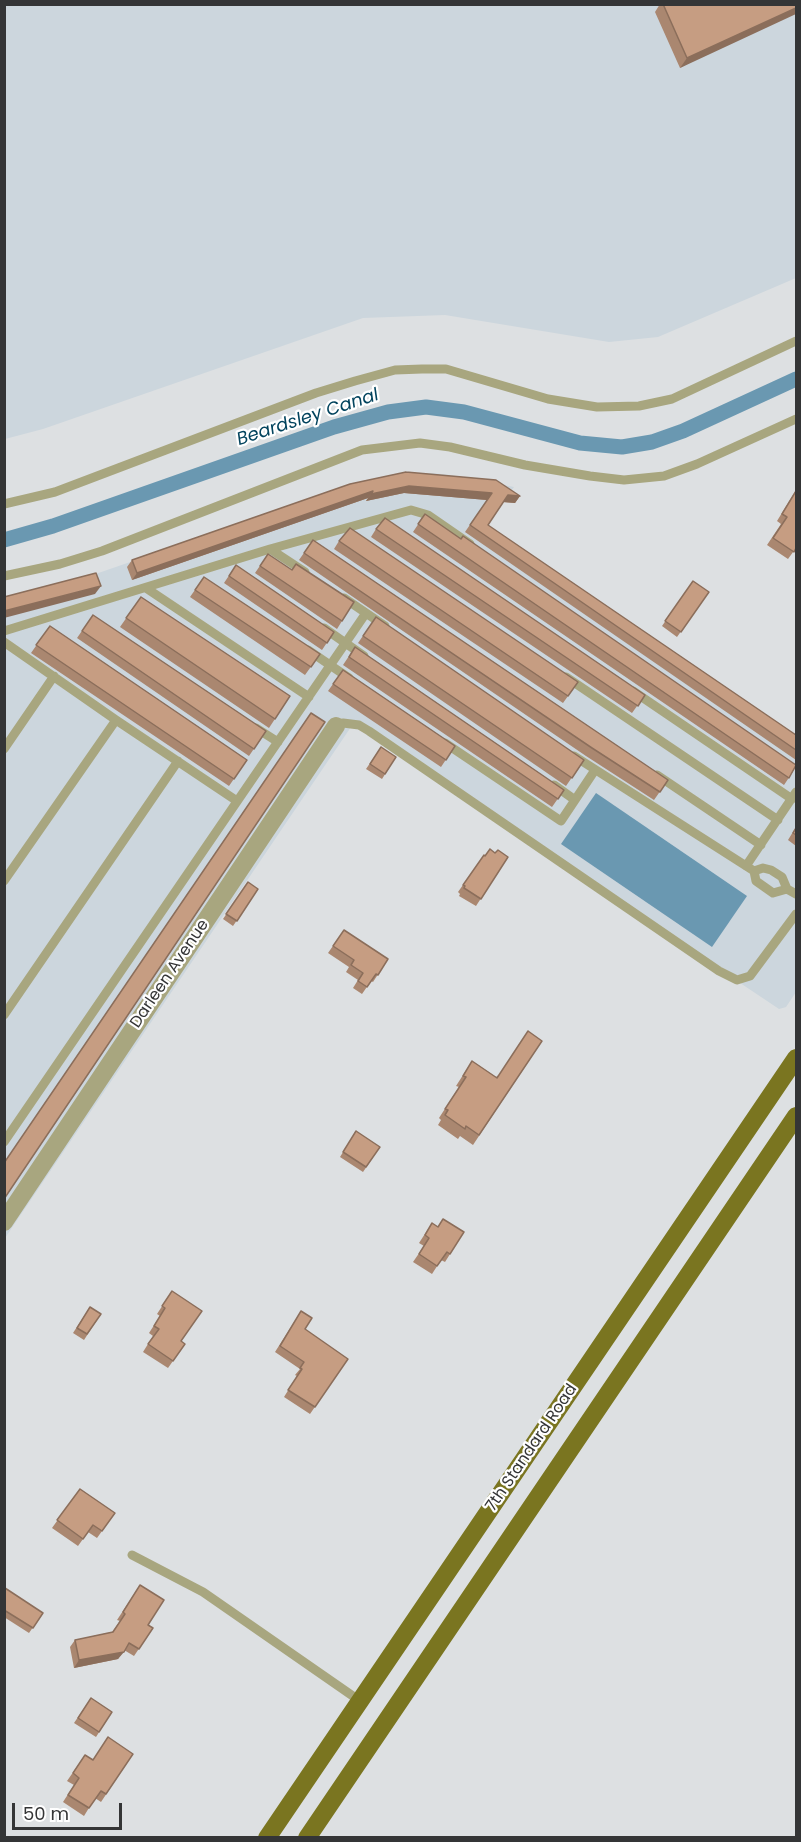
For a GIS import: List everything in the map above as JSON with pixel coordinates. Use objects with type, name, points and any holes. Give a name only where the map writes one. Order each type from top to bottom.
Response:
[{"type":"main road","name":"7th Standard Road","points":[[267,1838],[796,1058]]},
{"type":"main road","name":"7th Standard Road","points":[[307,1838],[796,1116]]},
{"type":"street","name":"Darleen Avenue","points":[[4,1222],[336,726]]},
{"type":"lane","points":[[4,504],[55,492],[316,393],[395,370],[446,369],[548,399],[597,407],[639,406],[672,399],[796,341]]},
{"type":"lane","points":[[4,576],[60,564],[102,551],[362,450],[420,443],[450,447],[525,465],[624,480],[664,476],[697,464],[796,419]]},
{"type":"lane","points":[[4,631],[270,549],[411,510],[428,515],[476,548]]},
{"type":"lane","points":[[381,518],[391,525]]},
{"type":"lane","points":[[346,528],[356,534]]},
{"type":"lane","points":[[307,539],[316,545]]},
{"type":"lane","points":[[270,549],[318,581]]},
{"type":"lane","points":[[227,562],[237,569]]},
{"type":"lane","points":[[195,572],[205,579]]},
{"type":"lane","points":[[146,588],[309,696]]},
{"type":"lane","points":[[337,594],[394,632]]},
{"type":"lane","points":[[80,608],[90,615]]},
{"type":"lane","points":[[4,1142],[366,613]]},
{"type":"lane","points":[[40,621],[49,628]]},
{"type":"lane","points":[[316,623],[374,662]]},
{"type":"lane","points":[[4,642],[237,801]]},
{"type":"lane","points":[[301,645],[359,685]]},
{"type":"lane","points":[[562,674],[778,820]]},
{"type":"lane","points":[[4,749],[54,676]]},
{"type":"lane","points":[[626,686],[794,796],[761,845],[750,869]]},
{"type":"lane","points":[[4,881],[116,720]]},
{"type":"lane","points":[[248,722],[278,742]]},
{"type":"lane","points":[[336,726],[343,723],[358,725],[369,731],[719,971],[737,980],[750,976],[796,914]]},
{"type":"lane","points":[[436,737],[561,821],[595,770]]},
{"type":"lane","points":[[566,750],[750,869],[756,881],[773,892],[787,889]]},
{"type":"lane","points":[[4,1015],[178,761]]},
{"type":"lane","points":[[249,764],[258,771]]},
{"type":"lane","points":[[652,772],[761,845]]},
{"type":"lane","points":[[547,780],[575,800]]},
{"type":"lane","points":[[750,869],[771,870],[782,878],[787,889],[796,894]]},
{"type":"lane","points":[[132,1555],[203,1592],[360,1701]]},
{"type":"shaded area","points":[[5,5],[796,5],[796,278],[658,337],[609,342],[445,315],[363,318],[43,429],[5,439]]},
{"type":"shaded area","points":[[432,473],[514,487],[488,525],[796,735],[796,992],[786,1007],[779,1009],[353,724],[5,1238],[5,599],[84,578],[364,481],[398,475]]},
{"type":"water","points":[[596,793],[747,896],[712,947],[561,844]]},
{"type":"building","points":[[663,4],[796,4],[796,8],[687,58]]},
{"type":"building","points":[[406,472],[496,480],[520,496],[508,495],[488,525],[796,735],[796,750],[470,525],[492,493],[409,486],[371,494],[373,491],[137,573],[132,560],[350,484]]},
{"type":"building","points":[[796,491],[796,548],[794,552],[773,538],[787,517],[782,514]]},
{"type":"building","points":[[425,514],[461,539],[463,536],[796,765],[789,778],[418,524]]},
{"type":"building","points":[[385,518],[645,695],[638,706],[376,529]]},
{"type":"building","points":[[350,528],[578,682],[568,696],[339,541]]},
{"type":"building","points":[[313,540],[668,780],[660,792],[304,553]]},
{"type":"building","points":[[268,554],[292,570],[296,564],[354,602],[342,621],[260,566]]},
{"type":"building","points":[[236,565],[334,632],[327,643],[229,576]]},
{"type":"building","points":[[96,573],[101,586],[4,611],[4,597]]},
{"type":"building","points":[[204,577],[320,654],[311,667],[195,590]]},
{"type":"building","points":[[693,581],[709,592],[681,632],[665,621]]},
{"type":"building","points":[[141,597],[290,696],[275,719],[126,618]]},
{"type":"building","points":[[93,615],[266,731],[254,749],[82,631]]},
{"type":"building","points":[[376,617],[584,760],[572,778],[363,636]]},
{"type":"building","points":[[50,626],[247,760],[234,779],[36,645]]},
{"type":"building","points":[[355,647],[564,790],[558,799],[349,657]]},
{"type":"building","points":[[343,670],[455,746],[446,760],[333,684]]},
{"type":"building","points":[[311,713],[325,722],[4,1199],[4,1163]]},
{"type":"building","points":[[381,747],[396,757],[385,774],[370,764]]},
{"type":"building","points":[[490,849],[495,853],[498,850],[508,857],[481,899],[463,885]]},
{"type":"building","points":[[248,882],[258,889],[237,921],[226,914]]},
{"type":"building","points":[[344,930],[388,959],[367,987],[358,981],[363,973],[351,965],[354,960],[333,946]]},
{"type":"building","points":[[528,1031],[542,1041],[479,1135],[466,1126],[465,1129],[445,1115],[448,1110],[445,1109],[466,1077],[463,1076],[472,1061],[497,1078]]},
{"type":"building","points":[[356,1131],[380,1147],[366,1167],[343,1152]]},
{"type":"building","points":[[443,1219],[464,1232],[450,1254],[447,1252],[437,1266],[419,1254],[429,1238],[425,1235],[432,1223],[438,1227]]},
{"type":"building","points":[[172,1291],[202,1311],[181,1341],[185,1344],[173,1361],[148,1344],[159,1329],[154,1326],[165,1308],[162,1306]]},
{"type":"building","points":[[90,1307],[101,1314],[87,1334],[77,1328]]},
{"type":"building","points":[[301,1311],[312,1318],[305,1329],[348,1359],[315,1407],[288,1390],[304,1362],[280,1346]]},
{"type":"building","points":[[80,1489],[115,1513],[102,1531],[93,1525],[83,1539],[57,1520]]},
{"type":"building","points":[[140,1585],[164,1600],[148,1625],[153,1628],[139,1649],[129,1643],[124,1652],[79,1660],[75,1640],[113,1632]]},
{"type":"building","points":[[5,1588],[43,1613],[33,1628],[4,1610]]},
{"type":"building","points":[[91,1698],[112,1712],[99,1732],[78,1718]]},
{"type":"building","points":[[108,1737],[133,1754],[106,1794],[101,1791],[89,1808],[68,1795],[79,1778],[73,1773],[85,1755],[93,1760]]},
{"type":"waterway","name":"Beardsley Canal","points":[[4,540],[53,526],[334,427],[388,412],[426,407],[464,412],[580,443],[622,447],[652,442],[683,431],[796,379]]}]
